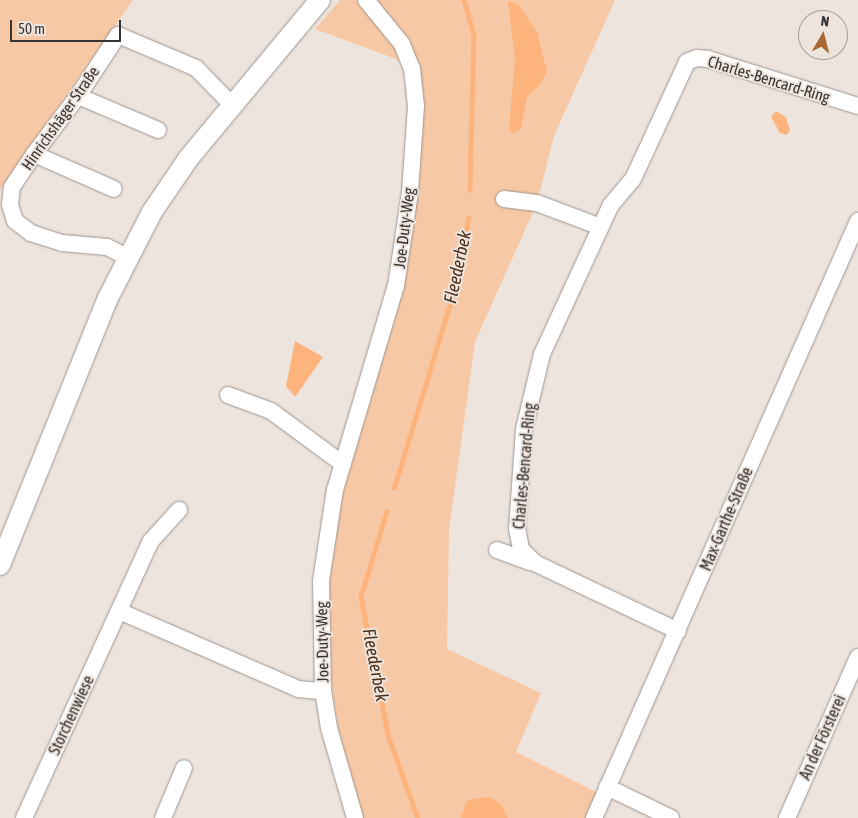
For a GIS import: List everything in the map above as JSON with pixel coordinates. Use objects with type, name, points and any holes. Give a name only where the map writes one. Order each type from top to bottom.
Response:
[{"type":"main road","points":[[2,558],[98,321],[128,257],[166,190],[232,105],[320,0]]},
{"type":"street","name":"Joe-Duty-Weg","points":[[355,818],[332,738],[323,691],[321,581],[329,520],[343,464],[396,286],[410,192],[416,106],[412,69],[402,44],[366,0]]},
{"type":"street","name":"Hinrichshäger Straße","points":[[128,257],[107,247],[62,243],[39,235],[15,221],[10,205],[12,187],[34,154],[78,96],[118,35],[196,68],[232,105]]},
{"type":"street","name":"Charles-Bencard-Ring","points":[[535,564],[521,550],[517,529],[528,404],[542,354],[617,196],[634,179],[687,62],[696,58],[708,59],[858,106]]},
{"type":"street","points":[[78,96],[158,130]]},
{"type":"street","points":[[34,154],[114,189]]},
{"type":"street","points":[[504,199],[537,203],[601,227]]},
{"type":"street","name":"Max-Garthe-Straße","points":[[594,818],[858,221]]},
{"type":"street","points":[[228,394],[271,411],[343,464]]},
{"type":"street","name":"Storchenwiese","points":[[24,818],[151,541],[179,510]]},
{"type":"street","name":"Charles-Bencard-Ring","points":[[497,550],[535,564],[678,631]]},
{"type":"street","points":[[118,611],[298,689],[323,691]]},
{"type":"street","name":"An der Försterei","points":[[787,818],[858,657]]},
{"type":"street","points":[[163,818],[184,768]]},
{"type":"street","points":[[607,787],[671,818]]},
{"type":"shaded area","points":[[0,0],[133,0],[0,190]]},
{"type":"shaded area","points":[[340,0],[362,0],[371,8],[404,62],[315,29]]},
{"type":"shaded area","points":[[377,0],[615,0],[554,136],[537,203],[475,342],[449,530],[447,649],[541,693],[516,752],[600,794],[588,818],[363,818],[341,745],[326,648],[330,562],[344,482],[407,269],[418,149],[404,34]]},
{"type":"shaded area","points":[[508,1],[518,4],[537,32],[547,72],[538,87],[527,97],[521,128],[514,133],[509,130],[515,59]]},
{"type":"shaded area","points":[[776,111],[786,117],[790,130],[787,135],[780,133],[771,117]]},
{"type":"shaded area","points":[[295,341],[323,357],[295,397],[286,386]]},
{"type":"shaded area","points":[[490,797],[501,805],[508,818],[461,818],[467,800]]},
{"type":"waterway","name":"Fleederbek","points":[[464,0],[474,34],[470,190]]},
{"type":"waterway","name":"Fleederbek","points":[[394,488],[458,278],[468,218]]},
{"type":"waterway","name":"Fleederbek","points":[[387,511],[361,597],[389,738],[418,818]]}]
